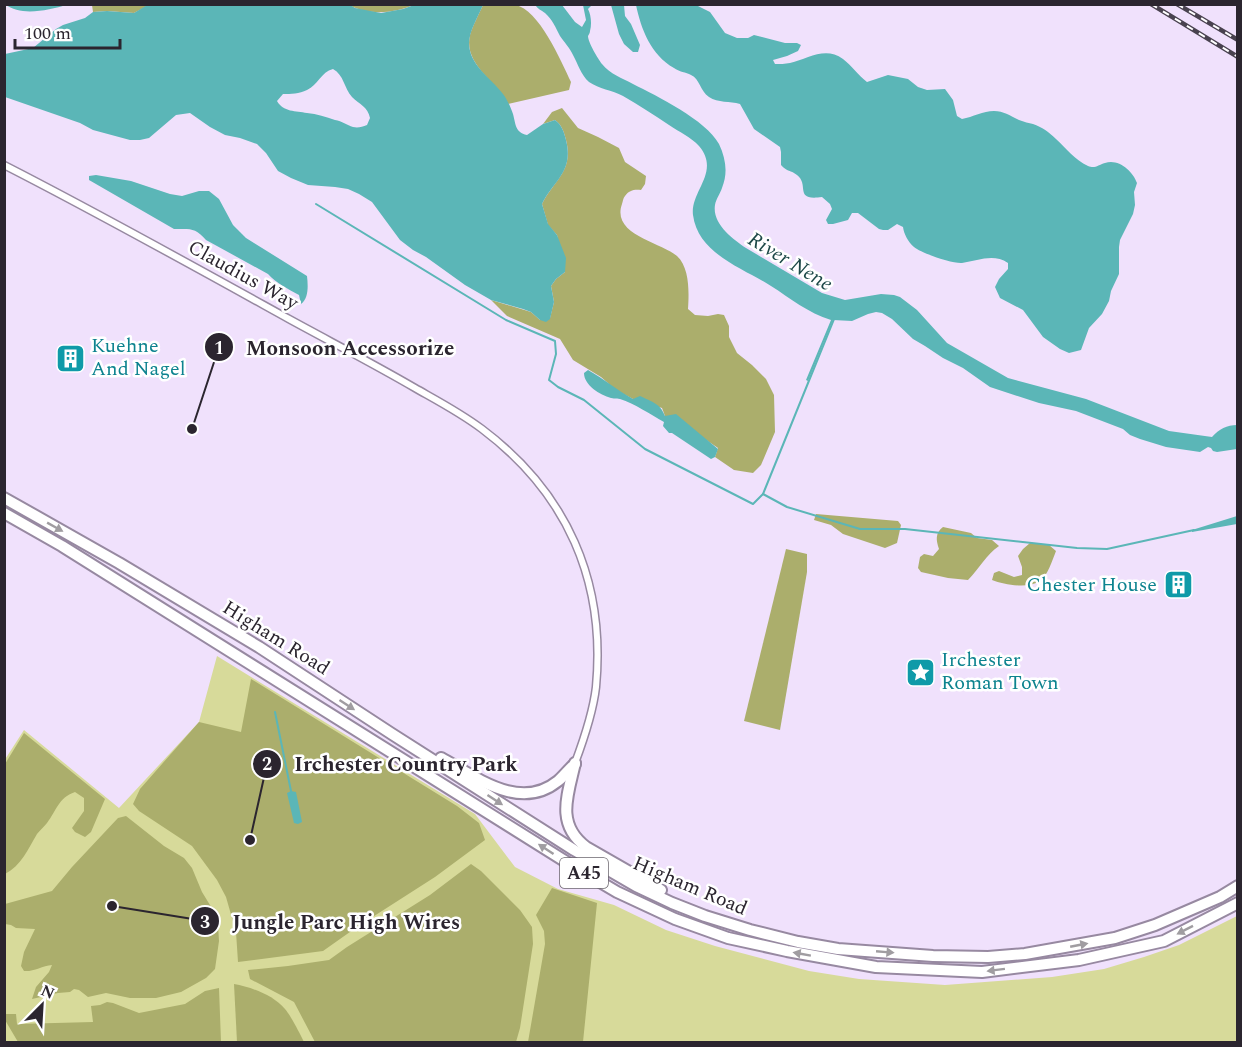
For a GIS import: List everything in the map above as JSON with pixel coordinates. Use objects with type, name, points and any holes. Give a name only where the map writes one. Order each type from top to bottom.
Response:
[{"type":"highway","name":"Higham Road","points":[[4,498],[119,563],[259,647],[392,735],[574,850],[636,886],[705,916],[798,942],[838,949],[933,956],[988,957],[1025,954],[1115,938],[1155,925],[1220,897],[1238,886]]},
{"type":"highway","name":"Higham Road","points":[[4,513],[72,552],[578,869],[618,892],[728,938],[876,967],[982,972],[1079,960],[1164,941],[1238,903]]},
{"type":"highway","points":[[392,735],[507,792],[527,794],[543,790],[557,782],[575,763]]},
{"type":"highway","points":[[575,763],[566,802],[566,816],[568,825],[579,842],[705,916]]},
{"type":"street","name":"Claudius Way","points":[[4,165],[446,405],[483,430],[514,456],[541,486],[566,523],[582,561],[592,594],[598,642],[596,689],[586,733],[575,763]]},
{"type":"shaded area","points":[[5,4],[67,5],[27,11],[11,8]]},
{"type":"shaded area","points":[[149,4],[349,4],[355,8],[381,13],[414,5],[483,5],[469,39],[473,59],[504,96],[520,132],[527,135],[543,124],[555,120],[561,126],[566,140],[568,151],[565,168],[542,204],[548,224],[557,235],[566,258],[565,272],[551,286],[554,302],[550,319],[546,322],[540,320],[531,312],[491,300],[465,285],[400,240],[372,202],[359,194],[348,189],[308,185],[291,178],[278,171],[257,144],[225,135],[190,113],[176,115],[149,138],[130,140],[93,130],[80,123],[5,97],[5,54],[33,48],[56,29],[85,18],[93,12],[134,13]],"holes":[[[333,69],[352,97],[367,111],[370,118],[367,125],[353,127],[340,121],[290,110],[277,101],[283,94],[298,93],[311,88],[322,76]]]},
{"type":"shaded area","points":[[92,5],[149,5],[134,13],[93,12]]},
{"type":"shaded area","points":[[349,5],[414,5],[398,10],[373,12]]},
{"type":"shaded area","points":[[483,5],[515,5],[532,16],[548,37],[571,82],[569,90],[508,104],[471,55],[470,35]]},
{"type":"shaded area","points":[[535,5],[562,5],[575,22],[582,27],[586,20],[583,5],[590,5],[588,9],[591,25],[588,39],[600,62],[616,76],[680,110],[713,135],[725,161],[725,177],[715,205],[715,212],[720,225],[746,248],[822,293],[845,300],[881,294],[900,297],[917,310],[947,343],[1008,378],[1086,399],[1169,431],[1212,437],[1223,428],[1237,425],[1237,449],[1217,452],[1208,447],[1200,452],[1166,447],[1130,435],[1123,429],[1076,411],[1039,403],[990,387],[963,368],[913,339],[892,319],[876,312],[852,321],[833,320],[808,381],[806,380],[831,320],[807,309],[712,250],[697,229],[693,215],[693,206],[706,173],[707,164],[705,155],[699,146],[689,137],[629,99],[589,82],[552,21]]},
{"type":"shaded area","points":[[611,5],[624,5],[625,16],[640,45],[638,52],[633,52],[624,44]]},
{"type":"shaded area","points":[[636,5],[696,5],[710,12],[725,33],[737,38],[748,38],[754,35],[801,45],[798,51],[773,60],[775,64],[790,63],[823,53],[836,55],[867,82],[888,75],[908,79],[918,87],[927,90],[945,89],[953,100],[957,116],[962,119],[986,112],[1001,112],[1042,128],[1090,167],[1115,162],[1124,167],[1137,183],[1134,192],[1133,214],[1120,240],[1119,274],[1109,301],[1102,314],[1089,328],[1081,350],[1069,353],[1060,349],[1043,337],[1023,310],[1000,298],[995,287],[1008,269],[1008,263],[1002,260],[985,258],[958,263],[937,258],[914,247],[903,227],[897,224],[888,230],[879,229],[858,213],[852,213],[848,220],[828,224],[826,220],[832,209],[830,204],[822,197],[813,198],[805,194],[801,179],[781,165],[780,147],[754,129],[740,104],[709,97],[694,77],[666,63],[659,56],[648,41]]},
{"type":"shaded area","points":[[562,108],[578,128],[619,148],[625,162],[646,176],[641,190],[630,191],[624,198],[621,215],[624,223],[639,236],[677,256],[686,274],[688,309],[695,315],[724,315],[729,326],[729,337],[737,353],[766,379],[774,395],[775,432],[761,465],[753,473],[734,470],[715,457],[718,448],[671,416],[665,416],[662,408],[633,399],[616,390],[601,377],[573,360],[560,339],[507,316],[491,300],[531,312],[540,320],[550,318],[554,302],[551,286],[565,272],[557,235],[548,225],[542,204],[562,175],[568,151],[559,124],[555,120],[543,124],[552,112]]},
{"type":"shaded area","points":[[96,175],[131,181],[182,196],[199,191],[209,191],[219,199],[233,225],[246,238],[307,276],[308,287],[304,301],[301,304],[299,295],[278,283],[268,274],[206,240],[195,231],[174,229],[89,180],[89,176]]},
{"type":"shaded area","points":[[588,370],[633,399],[640,396],[655,403],[665,416],[676,414],[718,449],[715,457],[711,459],[669,433],[663,426],[664,422],[642,409],[626,401],[602,395],[587,382],[584,373]]},
{"type":"shaded area","points":[[816,514],[898,521],[901,525],[897,543],[885,548],[843,534],[831,525],[814,520]]},
{"type":"shaded area","points":[[1237,516],[1237,524],[1192,532],[1192,530]]},
{"type":"shaded area","points":[[943,527],[971,533],[977,538],[992,540],[999,546],[968,580],[921,572],[918,568],[920,557],[924,554],[933,556],[939,549],[937,537]]},
{"type":"shaded area","points":[[1030,543],[1049,545],[1056,551],[1050,568],[1040,581],[1023,586],[992,580],[994,573],[999,571],[1014,577],[1022,575],[1018,556]]},
{"type":"shaded area","points":[[786,549],[807,554],[807,572],[780,730],[744,721]]},
{"type":"shaded area","points":[[217,656],[475,814],[515,867],[558,889],[614,905],[666,930],[715,946],[809,971],[859,979],[945,985],[1052,977],[1104,969],[1144,957],[1179,945],[1237,916],[1237,1042],[5,1042],[4,761],[24,730],[119,808],[199,722]]},
{"type":"shaded area","points":[[251,679],[457,806],[479,823],[485,840],[435,877],[323,951],[238,962],[236,932],[226,897],[217,880],[192,846],[139,811],[133,804],[140,789],[199,722],[241,732]]},
{"type":"shaded area","points":[[24,733],[105,799],[91,832],[85,837],[72,828],[84,811],[84,798],[75,792],[65,798],[37,834],[20,862],[5,874],[5,764]]},
{"type":"shaded area","points":[[296,792],[302,822],[298,824],[294,823],[287,793]]},
{"type":"shaded area","points":[[126,816],[164,846],[184,858],[192,868],[218,925],[219,941],[215,969],[206,978],[181,992],[156,998],[130,998],[106,993],[88,997],[74,989],[70,992],[32,999],[36,987],[52,965],[24,971],[21,966],[24,952],[35,929],[16,928],[5,924],[5,904],[52,891],[118,818]]},
{"type":"shaded area","points":[[471,864],[520,910],[532,927],[533,944],[516,1042],[315,1042],[294,1002],[250,979],[248,970],[329,960],[430,895]]},
{"type":"shaded area","points":[[552,888],[597,903],[583,1042],[528,1042],[545,944],[544,931],[536,915]]},
{"type":"shaded area","points":[[234,984],[261,992],[280,1004],[290,1016],[304,1042],[237,1042]]},
{"type":"shaded area","points":[[219,988],[221,1042],[18,1042],[5,1020],[5,1014],[16,1014],[17,1024],[93,1022],[91,1006],[107,1002],[139,1013],[185,1004],[205,991]]},
{"type":"waterway","points":[[316,204],[506,320],[555,341],[556,354],[549,380],[584,400],[645,449],[753,504],[763,494],[834,319]]},
{"type":"waterway","points":[[763,494],[787,507],[860,529],[905,529],[1077,548],[1107,549],[1194,530]]},
{"type":"waterway","points":[[275,712],[291,791]]},
{"type":"railway","points":[[1151,4],[1238,57]]},
{"type":"railway","points":[[1177,4],[1238,40]]},
{"type":"place","name":"Kuehne And Nagel","points":[[70,358]]},
{"type":"place","name":"Monsoon Accessorize","points":[[192,429]]},
{"type":"place","name":"Chester House","points":[[1178,585]]},
{"type":"place","name":"Irchester Roman Town","points":[[920,672]]},
{"type":"place","name":"Irchester Country Park","points":[[250,840]]},
{"type":"place","name":"Jungle Parc High Wires","points":[[112,906]]},
{"type":"water label","name":"River Nene","points":[[790,262]]}]
